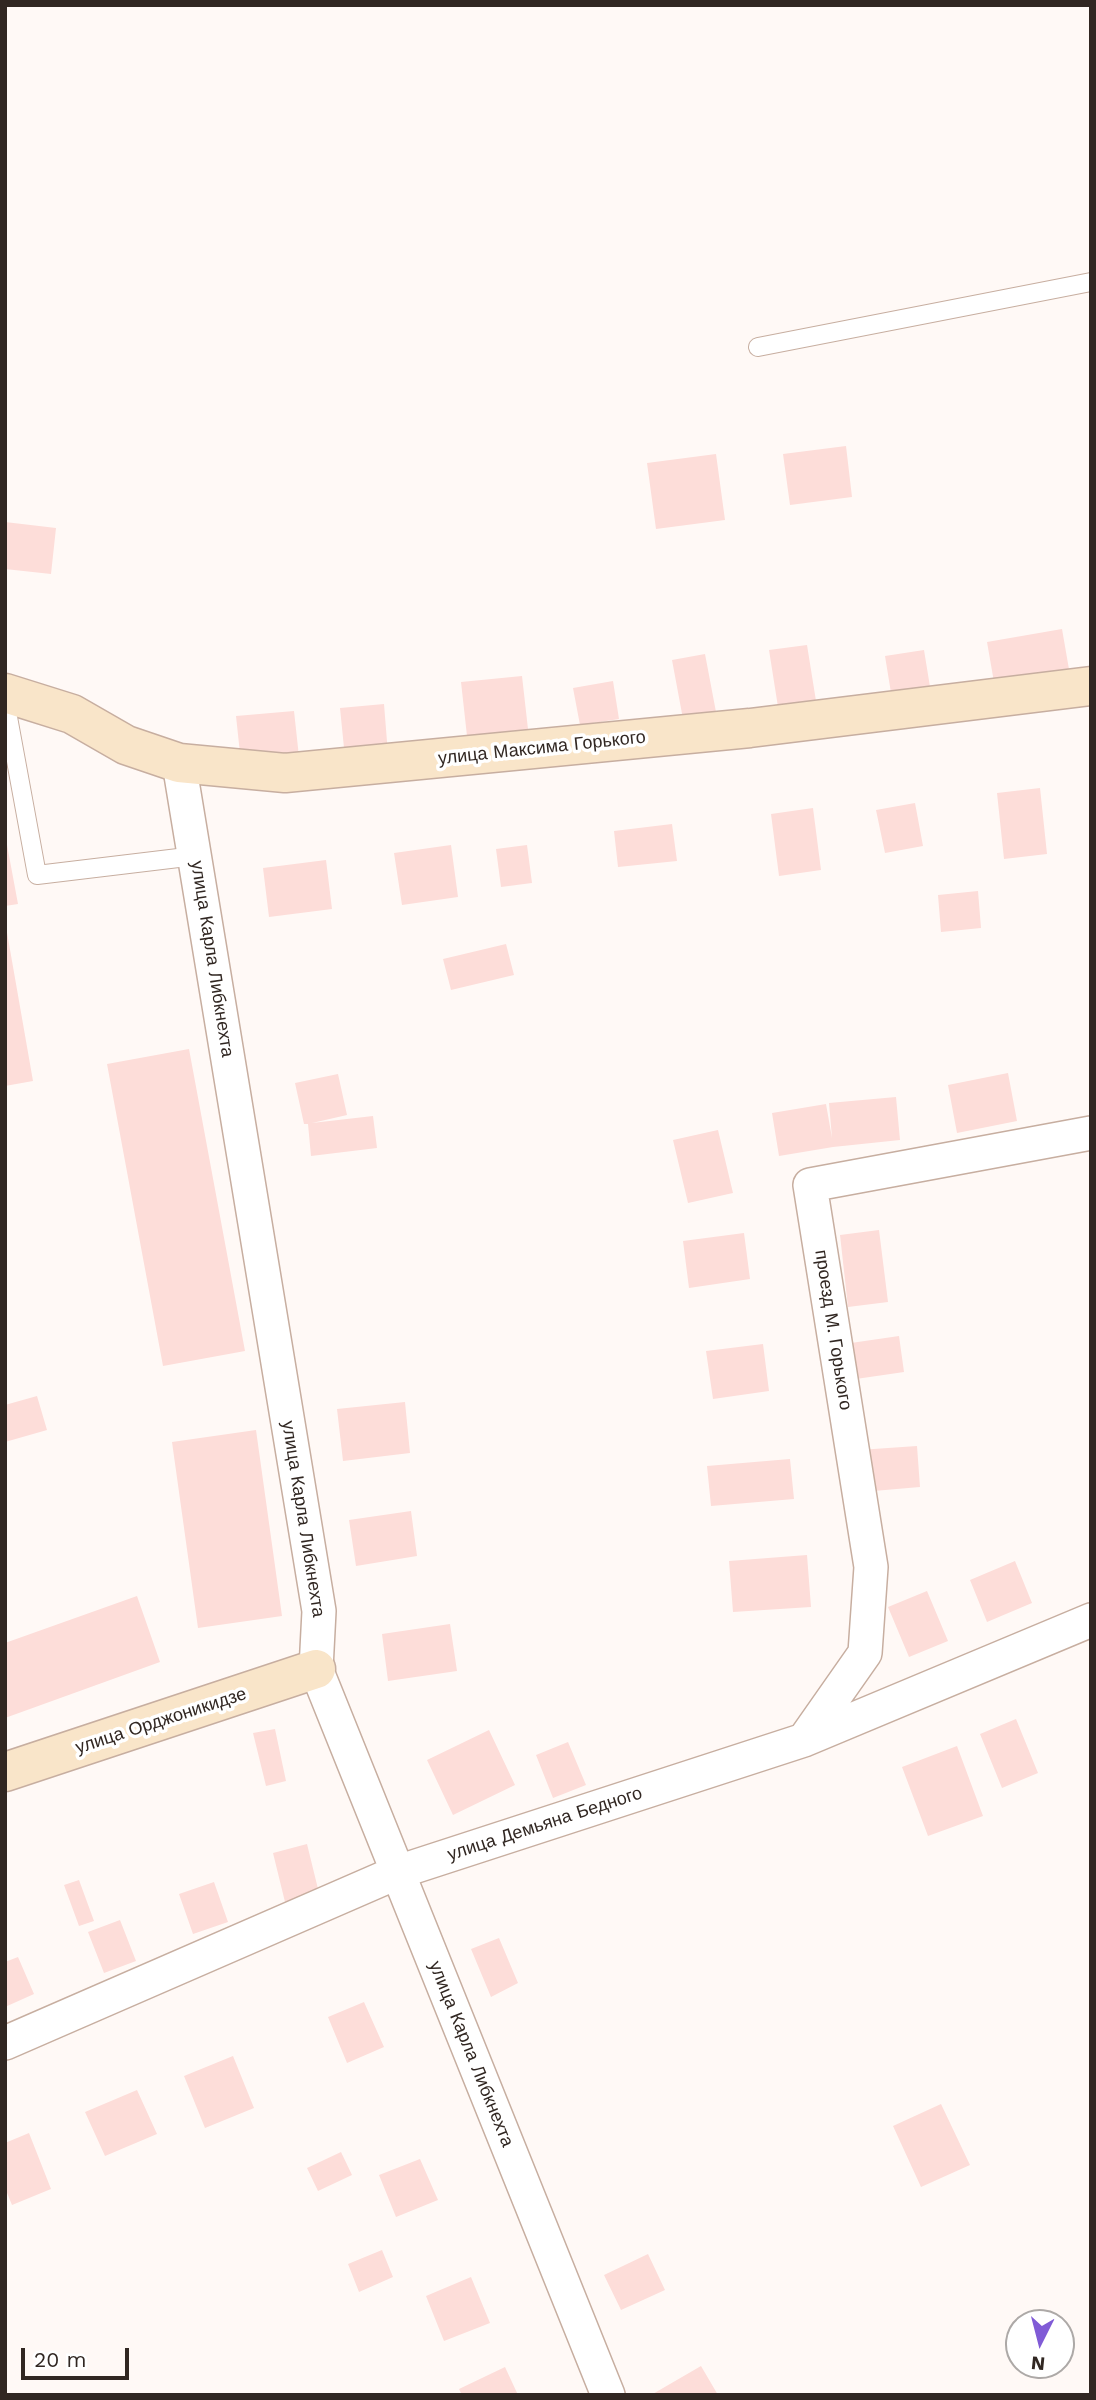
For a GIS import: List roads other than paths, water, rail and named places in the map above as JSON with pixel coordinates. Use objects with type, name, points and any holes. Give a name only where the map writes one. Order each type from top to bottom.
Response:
[{"type":"street","name":"улица Максима Горького","points":[[5,694],[72,714],[126,745],[179,763],[285,773],[750,728],[1091,686]]},
{"type":"street","name":"улица Карла Либкнехта","points":[[179,763],[319,1611],[316,1669],[608,2395]]},
{"type":"street","name":"проезд М. Горького","points":[[804,1740],[864,1653],[871,1567],[810,1185],[1091,1133]]},
{"type":"street","name":"улица Демьяна Бедного","points":[[5,2043],[398,1872],[804,1740],[1091,1620]]},
{"type":"street","name":"улица Орджоникидзе","points":[[5,1772],[316,1669]]},
{"type":"lane","points":[[758,346],[1091,282]]},
{"type":"lane","points":[[5,701],[37,875],[195,856]]}]
